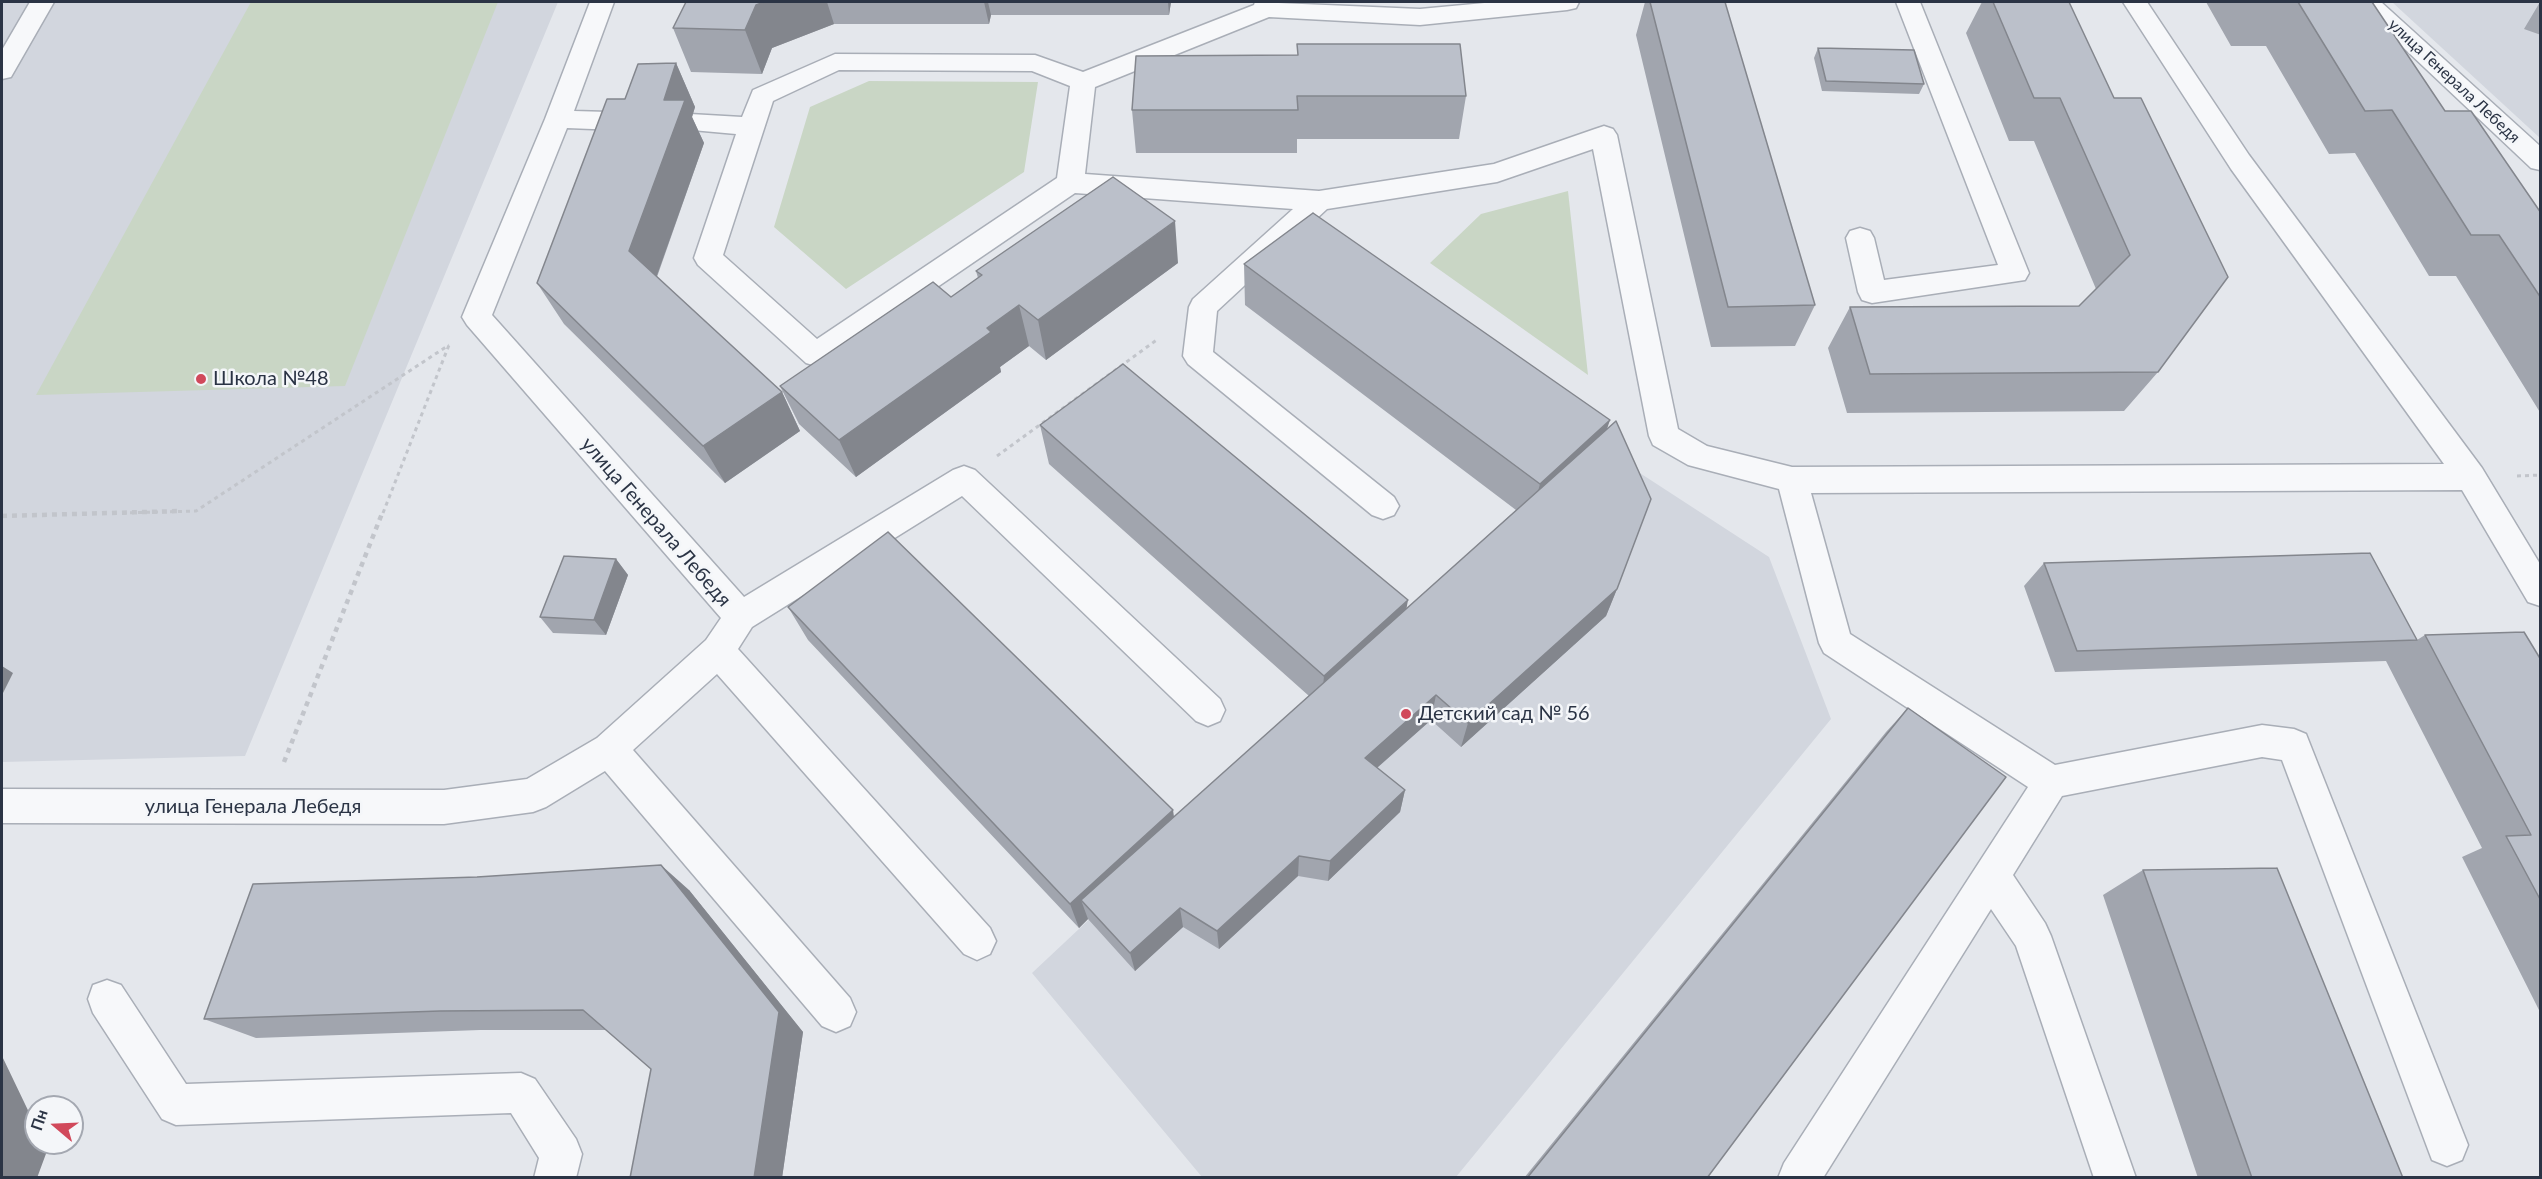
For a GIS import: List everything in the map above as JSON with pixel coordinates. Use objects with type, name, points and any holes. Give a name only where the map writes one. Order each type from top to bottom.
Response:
[{"type":"street","points":[[2,71],[42,2]]},
{"type":"street","points":[[477,317],[558,119],[602,2]]},
{"type":"street","points":[[1567,2],[1420,16],[1267,5],[1083,82],[1035,63],[835,62],[762,96],[708,258],[816,355],[1070,183],[1319,201],[1497,173],[1604,135],[1665,436],[1699,456],[1792,480],[2472,477]]},
{"type":"street","points":[[1860,238],[1872,292],[2015,273],[1908,2]]},
{"type":"street","points":[[2135,2],[2240,162],[2472,477],[2541,591]]},
{"type":"street","name":"улица Генерала Лебедя","points":[[2367,2],[2541,161]]},
{"type":"street","points":[[1070,183],[1083,82]]},
{"type":"street","points":[[558,119],[654,122]]},
{"type":"street","points":[[690,123],[752,126]]},
{"type":"street","points":[[1319,201],[1203,307],[1198,356],[1383,506]]},
{"type":"street","name":"улица Генерала Лебедя","points":[[2,806],[444,807],[533,795],[609,749],[718,651],[740,617],[477,317]]},
{"type":"street","points":[[740,617],[964,479],[1208,710]]},
{"type":"street","points":[[1792,480],[1836,643],[2051,782],[2262,741],[2294,745],[2447,1145]]},
{"type":"street","points":[[718,651],[977,941]]},
{"type":"street","points":[[609,749],[836,1012]]},
{"type":"street","points":[[1799,1178],[2051,782]]},
{"type":"street","points":[[1991,876],[2032,936],[2115,1178]]},
{"type":"street","points":[[107,999],[176,1105],[521,1093],[561,1154],[555,1178]]},
{"type":"path","points":[[964,479],[1203,307]]},
{"type":"path","points":[[2,516],[196,511],[450,345],[477,317]]},
{"type":"path","points":[[266,807],[450,345]]},
{"type":"shaded area","name":"Школа №48","points":[[2,2],[558,2],[245,756],[2,762]]},
{"type":"shaded area","points":[[2392,2],[2540,2],[2540,138]]},
{"type":"shaded area","points":[[1606,451],[1769,557],[1831,719],[1456,1177],[1202,1177],[1032,973],[1177,837]]},
{"type":"green space","points":[[251,2],[498,2],[345,386],[36,395]]},
{"type":"green space","points":[[869,81],[1038,82],[1024,172],[846,289],[774,227],[810,107]]},
{"type":"green space","points":[[1568,191],[1588,375],[1430,263],[1481,214]]},
{"type":"building","points":[[686,2],[764,2],[756,5],[745,30],[673,28]]},
{"type":"building","points":[[1650,2],[1725,2],[1815,305],[1728,307]]},
{"type":"building","points":[[1993,2],[2069,2],[2114,98],[2141,98],[2228,277],[2158,372],[1870,374],[1850,307],[2079,306],[2130,255],[2060,98],[2034,98]]},
{"type":"building","points":[[2298,2],[2372,2],[2445,111],[2471,111],[2541,213],[2541,298],[2499,235],[2471,235],[2392,110],[2365,111]]},
{"type":"building","points":[[1297,44],[1460,44],[1466,96],[1297,96],[1298,110],[1132,110],[1136,56],[1298,55]]},
{"type":"building","points":[[1818,48],[1914,50],[1924,84],[1826,81]]},
{"type":"building","points":[[676,63],[664,100],[685,100],[629,251],[782,392],[703,446],[537,283],[607,99],[625,99],[638,64]]},
{"type":"building","points":[[1113,177],[1175,221],[1038,320],[1019,305],[987,328],[991,332],[839,440],[780,386],[933,282],[951,297],[982,275],[976,271]]},
{"type":"building","points":[[1313,213],[1610,420],[1540,484],[1244,264]]},
{"type":"building","points":[[1123,364],[1408,600],[1324,676],[1040,425]]},
{"type":"building","name":"Детский сад № 56","points":[[1616,421],[1651,499],[1617,589],[1468,723],[1436,695],[1365,758],[1405,790],[1330,861],[1299,856],[1217,931],[1180,908],[1130,953],[1081,900]]},
{"type":"building","points":[[888,532],[1173,810],[1070,904],[788,607]]},
{"type":"building","points":[[2370,553],[2417,640],[2077,651],[2044,563]]},
{"type":"building","points":[[564,556],[616,559],[594,620],[540,617]]},
{"type":"building","points":[[2524,632],[2541,660],[2541,901],[2506,836],[2531,835],[2425,635]]},
{"type":"building","points":[[1908,708],[2006,777],[1707,1178],[1527,1178]]},
{"type":"building","points":[[661,865],[779,1012],[754,1178],[630,1178],[651,1069],[583,1010],[440,1011],[204,1019],[253,884],[477,877]]},
{"type":"building","points":[[2277,868],[2403,1178],[2252,1178],[2143,870]]},
{"type":"place","name":"Школа №48","points":[[201,379]]},
{"type":"place","name":"Детский сад № 56","points":[[1406,714]]}]
